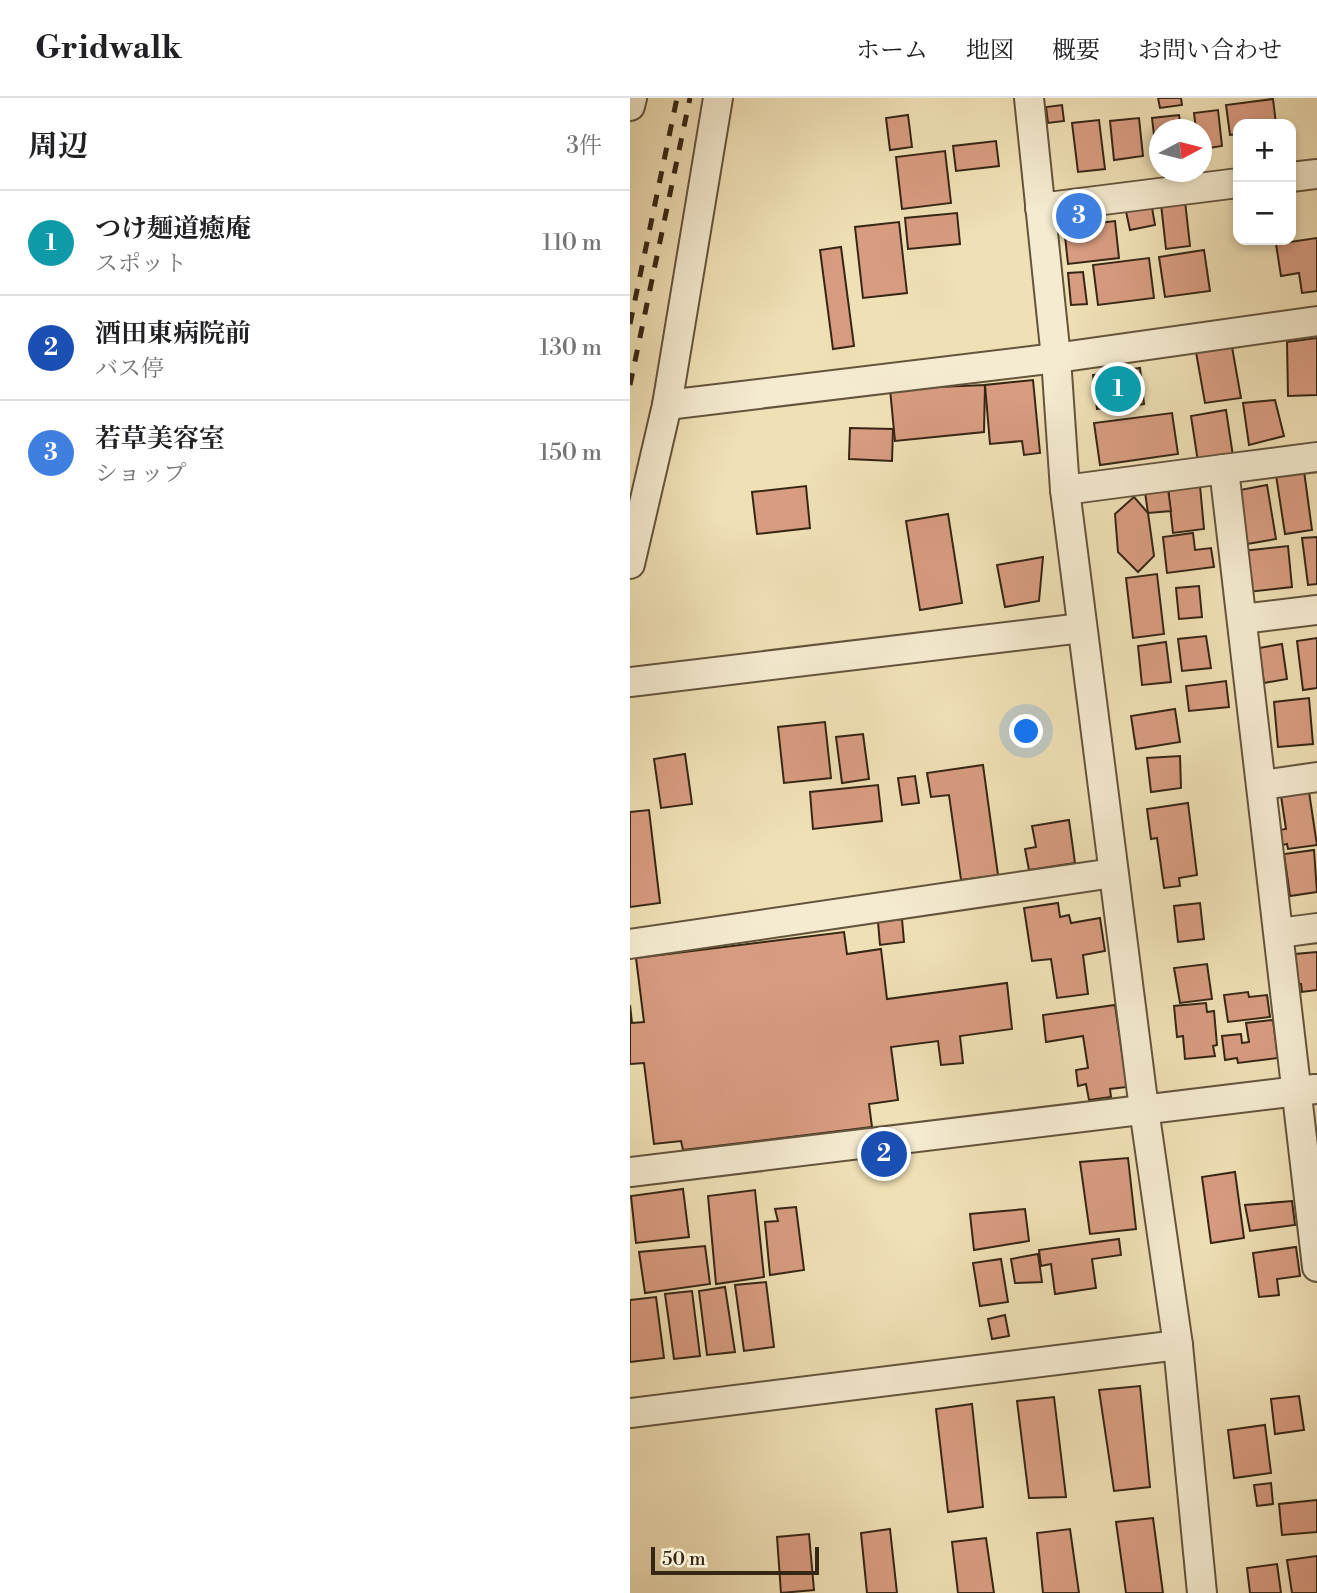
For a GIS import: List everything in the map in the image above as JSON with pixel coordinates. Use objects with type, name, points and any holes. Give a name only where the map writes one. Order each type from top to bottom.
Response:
[{"type":"street","points":[[630,106],[632,98]]},
{"type":"street","points":[[630,564],[667,405],[718,98]]},
{"type":"street","points":[[1030,98],[1056,358],[1065,490],[1143,1109],[1178,1345],[1202,1593]]},
{"type":"street","points":[[1296,176],[1317,174]]},
{"type":"street","points":[[1041,208],[1233,184]]},
{"type":"street","points":[[667,405],[1056,358],[1317,321]]},
{"type":"street","points":[[1065,490],[1317,457]]},
{"type":"street","points":[[1224,469],[1279,933],[1308,1090],[1316,1251]]},
{"type":"street","points":[[1242,619],[1317,610]]},
{"type":"street","points":[[630,682],[1082,628]]},
{"type":"street","points":[[1262,785],[1317,777]]},
{"type":"street","points":[[630,944],[1113,873]]},
{"type":"street","points":[[1279,933],[1317,928]]},
{"type":"street","points":[[630,1172],[1308,1090]]},
{"type":"street","points":[[630,1413],[1178,1345]]},
{"type":"building","points":[[1158,98],[1181,98],[1182,105],[1160,108]]},
{"type":"building","points":[[1273,99],[1275,119],[1233,119],[1233,135],[1230,135],[1226,105]]},
{"type":"building","points":[[1062,105],[1064,121],[1048,123],[1046,107]]},
{"type":"building","points":[[1218,110],[1222,146],[1212,148],[1212,119],[1195,119],[1194,113]]},
{"type":"building","points":[[908,115],[912,147],[890,150],[886,118]]},
{"type":"building","points":[[1179,115],[1180,119],[1152,119]]},
{"type":"building","points":[[1139,118],[1143,156],[1114,160],[1110,121]]},
{"type":"building","points":[[1099,120],[1105,169],[1078,172],[1072,123]]},
{"type":"building","points":[[996,141],[999,166],[956,171],[953,146]]},
{"type":"building","points":[[945,151],[951,203],[902,209],[896,157]]},
{"type":"building","points":[[1185,201],[1190,246],[1166,249],[1161,204]]},
{"type":"building","points":[[1151,202],[1155,225],[1130,230],[1125,207]]},
{"type":"building","points":[[957,213],[960,244],[908,249],[905,218]]},
{"type":"building","points":[[1115,221],[1119,258],[1068,264],[1064,227]]},
{"type":"building","points":[[899,222],[907,293],[863,298],[855,227]]},
{"type":"building","points":[[1317,238],[1317,291],[1302,293],[1299,273],[1281,276],[1276,245],[1296,245],[1296,241]]},
{"type":"building","points":[[841,247],[854,346],[833,349],[820,250]]},
{"type":"building","points":[[1204,250],[1210,291],[1165,297],[1159,257]]},
{"type":"building","points":[[1149,258],[1154,298],[1098,305],[1093,265]]},
{"type":"building","points":[[1083,272],[1087,304],[1071,305],[1068,273]]},
{"type":"building","points":[[1317,338],[1317,395],[1288,396],[1287,342]]},
{"type":"building","points":[[1232,347],[1241,398],[1205,403],[1196,352]]},
{"type":"building","points":[[1140,368],[1144,404],[1097,409],[1093,375]]},
{"type":"building","points":[[1033,380],[1040,453],[1024,455],[1022,441],[990,444],[985,385]]},
{"type":"building","points":[[985,385],[984,432],[895,441],[890,389]]},
{"type":"building","points":[[1275,400],[1284,436],[1249,445],[1243,403]]},
{"type":"building","points":[[1226,410],[1233,456],[1198,462],[1191,416]]},
{"type":"building","points":[[1172,413],[1178,454],[1100,465],[1094,423]]},
{"type":"building","points":[[850,428],[893,429],[892,461],[849,459]]},
{"type":"building","points":[[1304,471],[1312,530],[1285,534],[1276,475]]},
{"type":"building","points":[[1267,485],[1276,539],[1247,544],[1240,490]]},
{"type":"building","points":[[806,486],[810,528],[757,534],[752,492]]},
{"type":"building","points":[[1200,486],[1204,529],[1173,533],[1168,489]]},
{"type":"building","points":[[1168,489],[1171,511],[1148,513],[1145,492]]},
{"type":"building","points":[[1134,497],[1148,513],[1154,556],[1138,572],[1118,552],[1115,514]]},
{"type":"building","points":[[948,514],[962,603],[920,610],[906,521]]},
{"type":"building","points":[[1193,533],[1195,550],[1211,548],[1214,567],[1167,573],[1163,537]]},
{"type":"building","points":[[1317,537],[1317,584],[1308,585],[1302,538]]},
{"type":"building","points":[[1288,546],[1292,587],[1248,592],[1243,551]]},
{"type":"building","points":[[1043,557],[1039,601],[1005,607],[997,565]]},
{"type":"building","points":[[1157,574],[1164,634],[1133,638],[1126,578]]},
{"type":"building","points":[[1199,586],[1202,617],[1179,619],[1176,588]]},
{"type":"building","points":[[1206,636],[1211,668],[1182,671],[1178,639]]},
{"type":"building","points":[[1317,638],[1317,688],[1303,690],[1297,641]]},
{"type":"building","points":[[1166,642],[1171,682],[1142,685],[1138,646]]},
{"type":"building","points":[[1282,644],[1287,679],[1264,683],[1259,648]]},
{"type":"building","points":[[1226,681],[1229,707],[1189,711],[1186,686]]},
{"type":"building","points":[[1309,698],[1313,744],[1278,747],[1274,702]]},
{"type":"building","points":[[1175,709],[1180,742],[1136,749],[1131,716]]},
{"type":"building","points":[[825,722],[831,778],[784,783],[778,727]]},
{"type":"building","points":[[863,734],[869,779],[842,783],[836,737]]},
{"type":"building","points":[[685,754],[692,804],[661,808],[654,759]]},
{"type":"building","points":[[1180,756],[1181,788],[1151,792],[1147,758]]},
{"type":"building","points":[[983,765],[998,875],[961,880],[949,795],[931,797],[927,773]]},
{"type":"building","points":[[915,776],[919,803],[902,805],[898,778]]},
{"type":"building","points":[[878,785],[882,821],[813,829],[810,792]]},
{"type":"building","points":[[1309,792],[1317,845],[1288,849],[1287,844],[1282,845],[1279,830],[1286,829],[1281,796]]},
{"type":"building","points":[[1188,803],[1197,875],[1179,878],[1180,886],[1164,888],[1157,838],[1151,839],[1147,809]]},
{"type":"building","points":[[649,810],[660,903],[630,907],[630,812]]},
{"type":"building","points":[[1069,820],[1075,863],[1029,870],[1025,849],[1036,847],[1032,826]]},
{"type":"building","points":[[1314,850],[1317,892],[1290,896],[1284,854]]},
{"type":"building","points":[[1058,903],[1060,917],[1069,915],[1071,923],[1100,918],[1105,951],[1083,955],[1088,994],[1057,998],[1051,959],[1032,961],[1024,908]]},
{"type":"building","points":[[1200,903],[1204,939],[1178,942],[1174,906]]},
{"type":"building","points":[[902,919],[904,942],[880,945],[878,922]]},
{"type":"building","points":[[844,932],[847,954],[881,949],[887,999],[1007,983],[1012,1029],[960,1036],[963,1063],[941,1065],[938,1041],[891,1047],[898,1100],[869,1104],[872,1127],[683,1150],[681,1141],[654,1144],[644,1063],[630,1064],[630,1005],[632,1023],[644,1022],[636,958]]},
{"type":"building","points":[[1317,952],[1317,990],[1302,992],[1301,984],[1298,984],[1295,954]]},
{"type":"building","points":[[1207,964],[1212,999],[1180,1003],[1174,968]]},
{"type":"building","points":[[1248,992],[1249,997],[1267,995],[1270,1017],[1228,1022],[1224,995]]},
{"type":"building","points":[[1206,1003],[1207,1012],[1214,1011],[1217,1045],[1213,1046],[1215,1056],[1185,1059],[1183,1036],[1177,1037],[1174,1006]]},
{"type":"building","points":[[1115,1005],[1127,1087],[1110,1089],[1111,1097],[1089,1100],[1086,1084],[1078,1086],[1076,1070],[1088,1068],[1083,1036],[1046,1042],[1043,1015]]},
{"type":"building","points":[[1273,1020],[1278,1058],[1238,1063],[1237,1058],[1225,1060],[1222,1036],[1241,1034],[1242,1043],[1249,1042],[1246,1023]]},
{"type":"building","points":[[1128,1158],[1136,1229],[1090,1234],[1080,1162]]},
{"type":"building","points":[[1235,1172],[1244,1238],[1211,1243],[1202,1177]]},
{"type":"building","points":[[683,1189],[689,1237],[636,1243],[631,1196]]},
{"type":"building","points":[[755,1190],[764,1277],[716,1284],[708,1196]]},
{"type":"building","points":[[1292,1201],[1295,1225],[1250,1231],[1245,1205]]},
{"type":"building","points":[[796,1207],[804,1270],[770,1275],[765,1222],[778,1221],[775,1209]]},
{"type":"building","points":[[1025,1209],[1029,1241],[974,1250],[970,1214]]},
{"type":"building","points":[[1119,1239],[1121,1255],[1092,1259],[1096,1288],[1055,1294],[1051,1264],[1041,1266],[1039,1250]]},
{"type":"building","points":[[705,1246],[710,1284],[645,1293],[639,1252]]},
{"type":"building","points":[[1296,1247],[1300,1276],[1277,1279],[1279,1295],[1259,1297],[1253,1253]]},
{"type":"building","points":[[1038,1254],[1042,1282],[1015,1283],[1011,1259]]},
{"type":"building","points":[[1001,1259],[1008,1302],[980,1306],[973,1263]]},
{"type":"building","points":[[766,1282],[774,1347],[744,1351],[735,1285]]},
{"type":"building","points":[[725,1287],[735,1352],[707,1355],[699,1291]]},
{"type":"building","points":[[692,1291],[700,1356],[674,1359],[665,1294]]},
{"type":"building","points":[[656,1297],[664,1358],[630,1362],[630,1300]]},
{"type":"building","points":[[1005,1315],[1009,1336],[992,1339],[988,1319]]},
{"type":"building","points":[[1140,1386],[1150,1487],[1114,1491],[1099,1390]]},
{"type":"building","points":[[1299,1396],[1304,1430],[1275,1434],[1271,1399]]},
{"type":"building","points":[[1054,1397],[1066,1497],[1029,1498],[1017,1401]]},
{"type":"building","points":[[972,1404],[983,1507],[948,1512],[936,1409]]},
{"type":"building","points":[[1265,1425],[1271,1473],[1234,1478],[1228,1430]]},
{"type":"building","points":[[1271,1483],[1273,1504],[1257,1506],[1254,1485]]},
{"type":"building","points":[[1317,1500],[1317,1532],[1282,1535],[1279,1504]]},
{"type":"building","points":[[1153,1518],[1163,1593],[1126,1593],[1116,1522]]},
{"type":"building","points":[[890,1529],[897,1593],[867,1593],[861,1533]]},
{"type":"building","points":[[1070,1529],[1079,1593],[1043,1593],[1037,1533]]},
{"type":"building","points":[[809,1534],[814,1590],[781,1593],[777,1537]]},
{"type":"building","points":[[986,1538],[994,1593],[958,1593],[952,1542]]},
{"type":"building","points":[[1317,1556],[1317,1593],[1292,1593],[1287,1560]]},
{"type":"building","points":[[1277,1564],[1281,1593],[1250,1593],[1247,1568]]},
{"type":"railway","points":[[630,324],[677,98]]},
{"type":"railway","points":[[630,385],[690,98]]},
{"type":"place","name":"若草美容室","points":[[1079,216]]},
{"type":"place","name":"つけ麺道癒庵","points":[[1118,389]]},
{"type":"place","name":"酒田東病院前","points":[[884,1154]]}]
